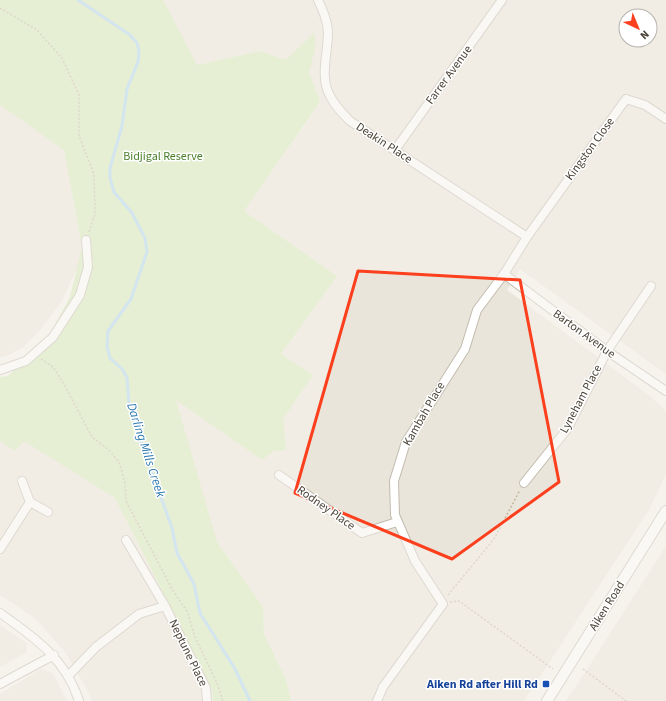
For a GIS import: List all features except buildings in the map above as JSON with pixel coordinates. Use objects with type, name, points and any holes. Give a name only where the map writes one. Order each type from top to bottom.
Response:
[{"type":"street","name":"Deakin Place","points":[[318,0],[324,11],[328,31],[324,76],[328,93],[337,109],[350,121],[527,237]]},
{"type":"street","name":"Farrer Avenue","points":[[395,150],[502,0]]},
{"type":"street","name":"Kingston Close","points":[[527,237],[626,99],[646,104],[666,119]]},
{"type":"street","name":"Kambah Place","points":[[442,604],[415,561],[397,522],[395,515],[394,481],[406,442],[465,349],[477,310],[504,274],[527,237]]},
{"type":"street","points":[[0,370],[26,361],[53,336],[80,295],[88,267],[86,240]]},
{"type":"street","name":"Barton Avenue","points":[[504,274],[607,351],[666,391]]},
{"type":"street","name":"Lyneham Place","points":[[524,483],[568,428],[607,351],[651,286]]},
{"type":"street","name":"Rodney Place","points":[[279,475],[362,533],[397,522]]},
{"type":"street","points":[[22,481],[30,502],[48,512]]},
{"type":"street","points":[[0,549],[30,502]]},
{"type":"street","name":"Aiken Road","points":[[547,701],[666,511]]},
{"type":"street","name":"Neptune Place","points":[[126,540],[164,606],[206,688],[207,701]]},
{"type":"street","points":[[376,701],[383,687],[442,604]]},
{"type":"street","name":"Neptune Place","points":[[68,676],[96,647],[139,614],[164,606]]},
{"type":"street","points":[[0,613],[54,655],[68,676],[79,701]]},
{"type":"street","points":[[0,684],[54,655]]},
{"type":"path","points":[[0,8],[37,30],[62,58],[79,95],[79,136],[94,174],[95,214],[86,240]]},
{"type":"path","points":[[34,354],[53,367],[64,384],[92,436],[108,449],[119,462],[125,483],[126,501],[172,589],[187,611],[195,637],[217,683],[223,701]]},
{"type":"path","points":[[442,604],[451,589],[494,539],[524,483]]},
{"type":"path","points":[[442,604],[459,601],[553,669]]},
{"type":"path","points":[[583,669],[626,701]]},
{"type":"highlighted area","points":[[358,271],[520,280],[559,482],[452,559],[295,493]]},
{"type":"shaded area","points":[[157,0],[666,0],[666,374],[520,269],[507,290],[650,396],[665,410],[666,415],[666,474],[650,508],[524,701],[291,701],[286,680],[264,634],[263,607],[217,542],[175,399],[262,460],[274,451],[286,450],[283,419],[313,375],[281,354],[337,276],[244,211],[320,103],[309,72],[315,33],[286,60],[260,51],[197,65]]},
{"type":"shaded area","points":[[0,105],[64,150],[82,247],[80,262],[62,301],[40,330],[23,347],[7,356],[0,357]]},
{"type":"shaded area","points":[[24,440],[115,498],[212,689],[212,701],[91,701],[90,695],[66,653],[36,619],[0,595],[0,441],[15,451]]},
{"type":"shaded area","points":[[666,546],[666,701],[566,701],[588,668]]},
{"type":"shaded area","points":[[0,625],[26,643],[27,652],[0,667]]},
{"type":"shaded area","points":[[41,669],[53,673],[67,701],[0,701],[0,694]]},
{"type":"green space","name":"Bidjigal Reserve","points":[[0,0],[163,0],[197,65],[260,51],[286,60],[315,32],[315,49],[309,72],[320,102],[244,211],[337,276],[281,354],[313,375],[283,419],[286,450],[274,451],[262,460],[176,400],[217,542],[263,607],[264,634],[286,680],[291,701],[213,701],[212,689],[115,498],[24,441],[15,451],[0,441],[0,377],[8,376],[47,339],[70,297],[82,247],[64,150],[0,105]]},
{"type":"waterway","name":"Darling Mills Creek","points":[[78,0],[130,35],[137,43],[139,51],[138,62],[127,89],[122,126],[110,168],[110,178],[114,192],[132,213],[145,238],[147,252],[131,299],[108,331],[107,347],[110,358],[123,370],[127,378],[129,404],[137,430],[172,528],[177,553],[194,584],[200,613],[235,669],[250,701]]},
{"type":"place","name":"Aiken Rd after Hill Rd","points":[[546,684]]}]
